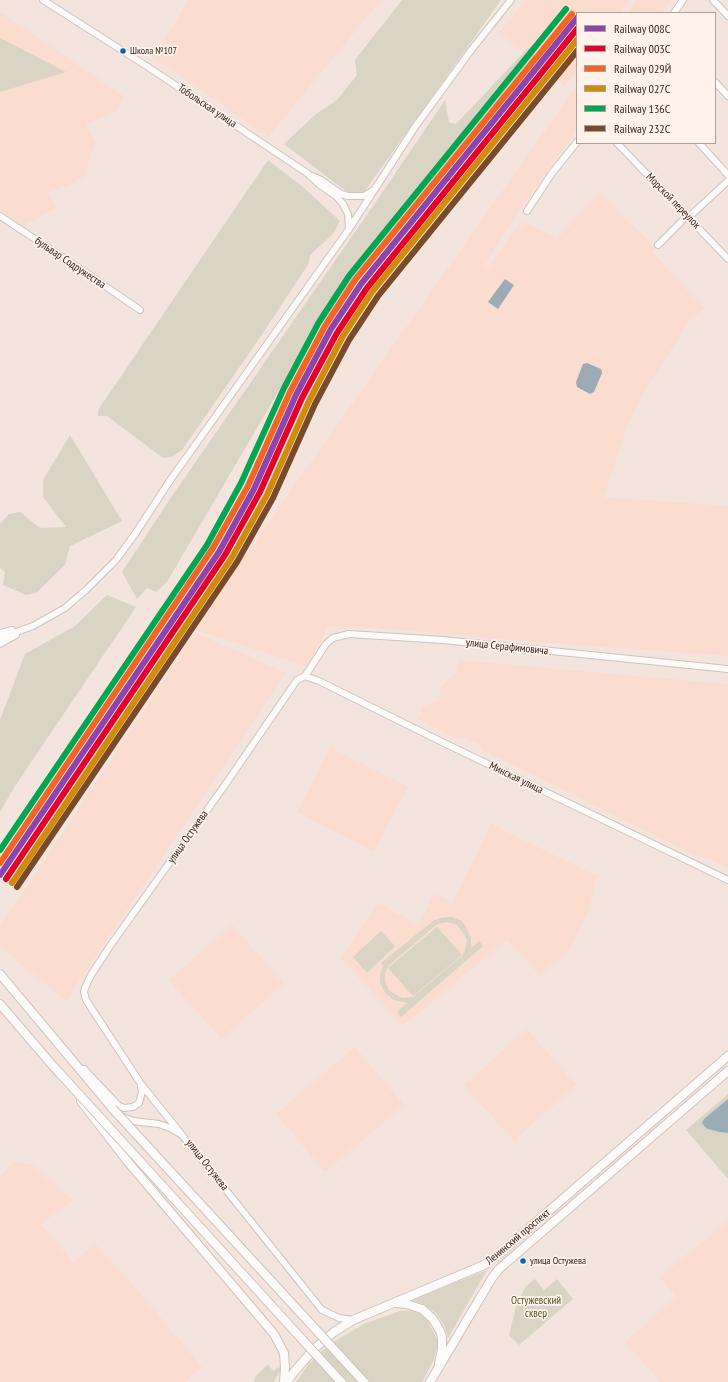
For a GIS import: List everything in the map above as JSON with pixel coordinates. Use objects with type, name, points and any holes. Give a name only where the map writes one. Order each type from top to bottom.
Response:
[{"type":"main road","name":"улица Остужева","points":[[0,974],[113,1109]]},
{"type":"main road","points":[[0,1004],[55,1068],[341,1382]]},
{"type":"main road","name":"Ленинский проспект","points":[[286,1382],[315,1348],[334,1332],[353,1320],[484,1265],[498,1255],[728,1056]]},
{"type":"main road","points":[[55,1068],[128,1162],[274,1334],[284,1353],[286,1382]]},
{"type":"main road","name":"Ленинский проспект","points":[[430,1382],[492,1278],[499,1269],[728,1071]]},
{"type":"main road","points":[[113,1109],[364,1382]]},
{"type":"main road","points":[[395,1303],[406,1304],[422,1309],[430,1315],[437,1325],[442,1342],[441,1357],[435,1375]]},
{"type":"street","name":"Тобольская улица","points":[[43,0],[148,66],[307,173],[343,204],[348,214],[349,229]]},
{"type":"street","points":[[0,644],[59,612],[81,596],[116,560],[135,534],[175,472],[349,229],[416,127],[463,60],[489,26],[512,0]]},
{"type":"street","points":[[675,12],[683,0]]},
{"type":"street","points":[[713,0],[728,16]]},
{"type":"street","points":[[716,83],[728,96]]},
{"type":"street","points":[[527,211],[552,173],[576,143]]},
{"type":"street","name":"Морской переулок","points":[[618,144],[728,259]]},
{"type":"street","points":[[699,144],[728,175]]},
{"type":"street","points":[[307,173],[321,180],[341,194],[348,196],[364,196],[376,188]]},
{"type":"street","points":[[658,245],[684,219],[689,217],[728,181]]},
{"type":"street","name":"бульвар Содружества","points":[[0,216],[140,310]]},
{"type":"street","points":[[0,633],[33,626]]},
{"type":"street","points":[[0,638],[33,626]]},
{"type":"street","name":"улица Серафимовича","points":[[304,676],[326,644],[333,638],[349,634],[443,640],[728,669]]},
{"type":"street","name":"Минская улица","points":[[304,676],[319,681],[728,880]]},
{"type":"street","name":"улица Остужева","points":[[304,676],[297,680],[225,785],[110,946],[86,983],[84,992],[86,1000],[141,1084],[322,1310],[339,1318],[353,1320]]},
{"type":"street","points":[[68,1055],[93,1078],[118,1106],[124,1108],[133,1107],[139,1103],[142,1092],[141,1084]]},
{"type":"street","name":"улица Остужева","points":[[113,1109],[128,1120],[139,1123],[159,1124],[182,1135]]},
{"type":"shaded area","points":[[188,0],[381,0],[268,137],[154,58]]},
{"type":"shaded area","points":[[525,0],[630,0],[621,12],[576,12],[576,72],[565,86],[499,33]]},
{"type":"shaded area","points":[[637,0],[671,0],[662,12],[629,12]]},
{"type":"shaded area","points":[[0,12],[125,97],[115,112],[86,125],[95,142],[84,177],[78,179],[76,182],[48,193],[57,208],[23,226],[0,210]]},
{"type":"shaded area","points":[[576,86],[576,131],[518,212],[485,265],[489,267],[519,224],[522,227],[525,222],[557,238],[600,194],[656,248],[652,252],[704,308],[690,320],[642,396],[630,419],[604,497],[728,506],[728,656],[533,642],[391,629],[328,627],[308,667],[193,629]]},
{"type":"shaded area","points":[[196,633],[286,673],[66,1001],[0,947],[0,927]]},
{"type":"shaded area","points":[[458,660],[728,684],[728,868],[708,858],[703,859],[482,750],[480,745],[463,737],[456,739],[418,719],[424,706],[441,699],[440,688],[456,673]]},
{"type":"shaded area","points":[[330,747],[408,787],[374,852],[297,812]]},
{"type":"shaded area","points":[[491,824],[597,876],[589,910],[570,949],[540,975],[507,940],[403,1026],[341,958],[378,904],[419,924],[434,894],[453,902]]},
{"type":"shaded area","points":[[232,925],[284,984],[221,1039],[169,980]]},
{"type":"shaded area","points":[[527,1029],[576,1085],[514,1141],[464,1085]]},
{"type":"shaded area","points":[[355,1047],[404,1105],[325,1172],[276,1114]]},
{"type":"shaded area","points":[[14,1162],[31,1164],[73,1201],[40,1224],[73,1262],[95,1244],[129,1280],[202,1367],[185,1382],[0,1382],[0,1175]]},
{"type":"shaded area","points":[[728,1221],[728,1382],[660,1382],[625,1342],[676,1297],[659,1277]]},
{"type":"green space","points":[[402,0],[501,0],[364,192],[351,195],[284,144],[316,114],[337,100],[357,75],[355,60]]},
{"type":"green space","points":[[0,38],[66,72],[0,92]]},
{"type":"green space","points":[[536,44],[533,61],[342,296],[299,356],[167,582],[156,592],[147,588],[137,599],[122,572],[172,496],[445,100],[449,122],[456,124],[527,49]]},
{"type":"green space","points":[[268,160],[303,187],[340,221],[333,234],[310,255],[309,263],[261,336],[182,450],[171,457],[163,458],[107,416],[98,416],[98,410]]},
{"type":"green space","points":[[70,435],[122,521],[70,546],[65,565],[36,593],[26,595],[3,585],[5,572],[0,568],[0,524],[9,514],[20,512],[40,528],[66,527],[43,497],[43,480]]},
{"type":"green space","points":[[107,595],[136,607],[15,786],[0,812],[0,720],[25,654],[75,626]]},
{"type":"green space","points":[[451,917],[462,921],[471,938],[471,948],[479,941],[483,946],[401,1017],[397,1012],[407,1003],[394,1000],[385,993],[380,982],[380,975],[383,966],[381,963],[433,921],[440,918]],"holes":[[[447,922],[457,925],[467,940],[463,955],[413,997],[402,998],[389,990],[385,981],[385,973],[388,966],[436,925]]]},
{"type":"green space","points":[[437,927],[462,955],[413,996],[388,968]]},
{"type":"green space","points":[[381,931],[395,946],[367,973],[353,957]]},
{"type":"green space","points":[[728,1094],[728,1179],[686,1130]]},
{"type":"green space","points":[[487,1270],[448,1338],[445,1327],[437,1314],[425,1305],[413,1300]]},
{"type":"green space","name":"Остужевский сквер","points":[[535,1279],[544,1290],[557,1279],[573,1299],[519,1345],[509,1335],[517,1303],[526,1286]]},
{"type":"green space","points":[[400,1311],[410,1311],[421,1314],[427,1320],[437,1339],[434,1359],[422,1382],[296,1382],[308,1365],[323,1350],[337,1340],[364,1324]]},
{"type":"green space","points":[[268,1364],[273,1371],[279,1367],[281,1369],[274,1382],[254,1382],[255,1377]]},
{"type":"water","points":[[505,279],[514,285],[498,309],[488,302]]},
{"type":"water","points":[[587,363],[601,369],[602,373],[594,392],[590,394],[577,387],[576,382],[583,364]]},
{"type":"water","points":[[728,1099],[728,1133],[705,1127],[702,1123],[704,1119]]},
{"type":"rail line","name":"136С","points":[[0,850],[207,545],[241,483],[284,388],[319,322],[349,276],[566,9]]},
{"type":"rail line","name":"029Й","points":[[0,863],[213,548],[248,486],[290,392],[325,326],[355,280],[572,14]]},
{"type":"rail line","name":"008С","points":[[0,875],[219,552],[254,489],[296,395],[331,329],[361,284],[576,19]]},
{"type":"rail line","name":"003С","points":[[6,879],[225,555],[260,492],[302,398],[337,333],[367,288],[576,30]]},
{"type":"rail line","name":"027С","points":[[12,883],[231,559],[267,495],[309,401],[343,336],[372,292],[576,41]]},
{"type":"rail line","name":"232C","points":[[17,887],[237,562],[273,498],[315,404],[349,340],[378,296],[576,52]]},
{"type":"place","name":"Школа №107","points":[[123,51]]},
{"type":"place","name":"улица Остужева","points":[[523,1261]]}]
